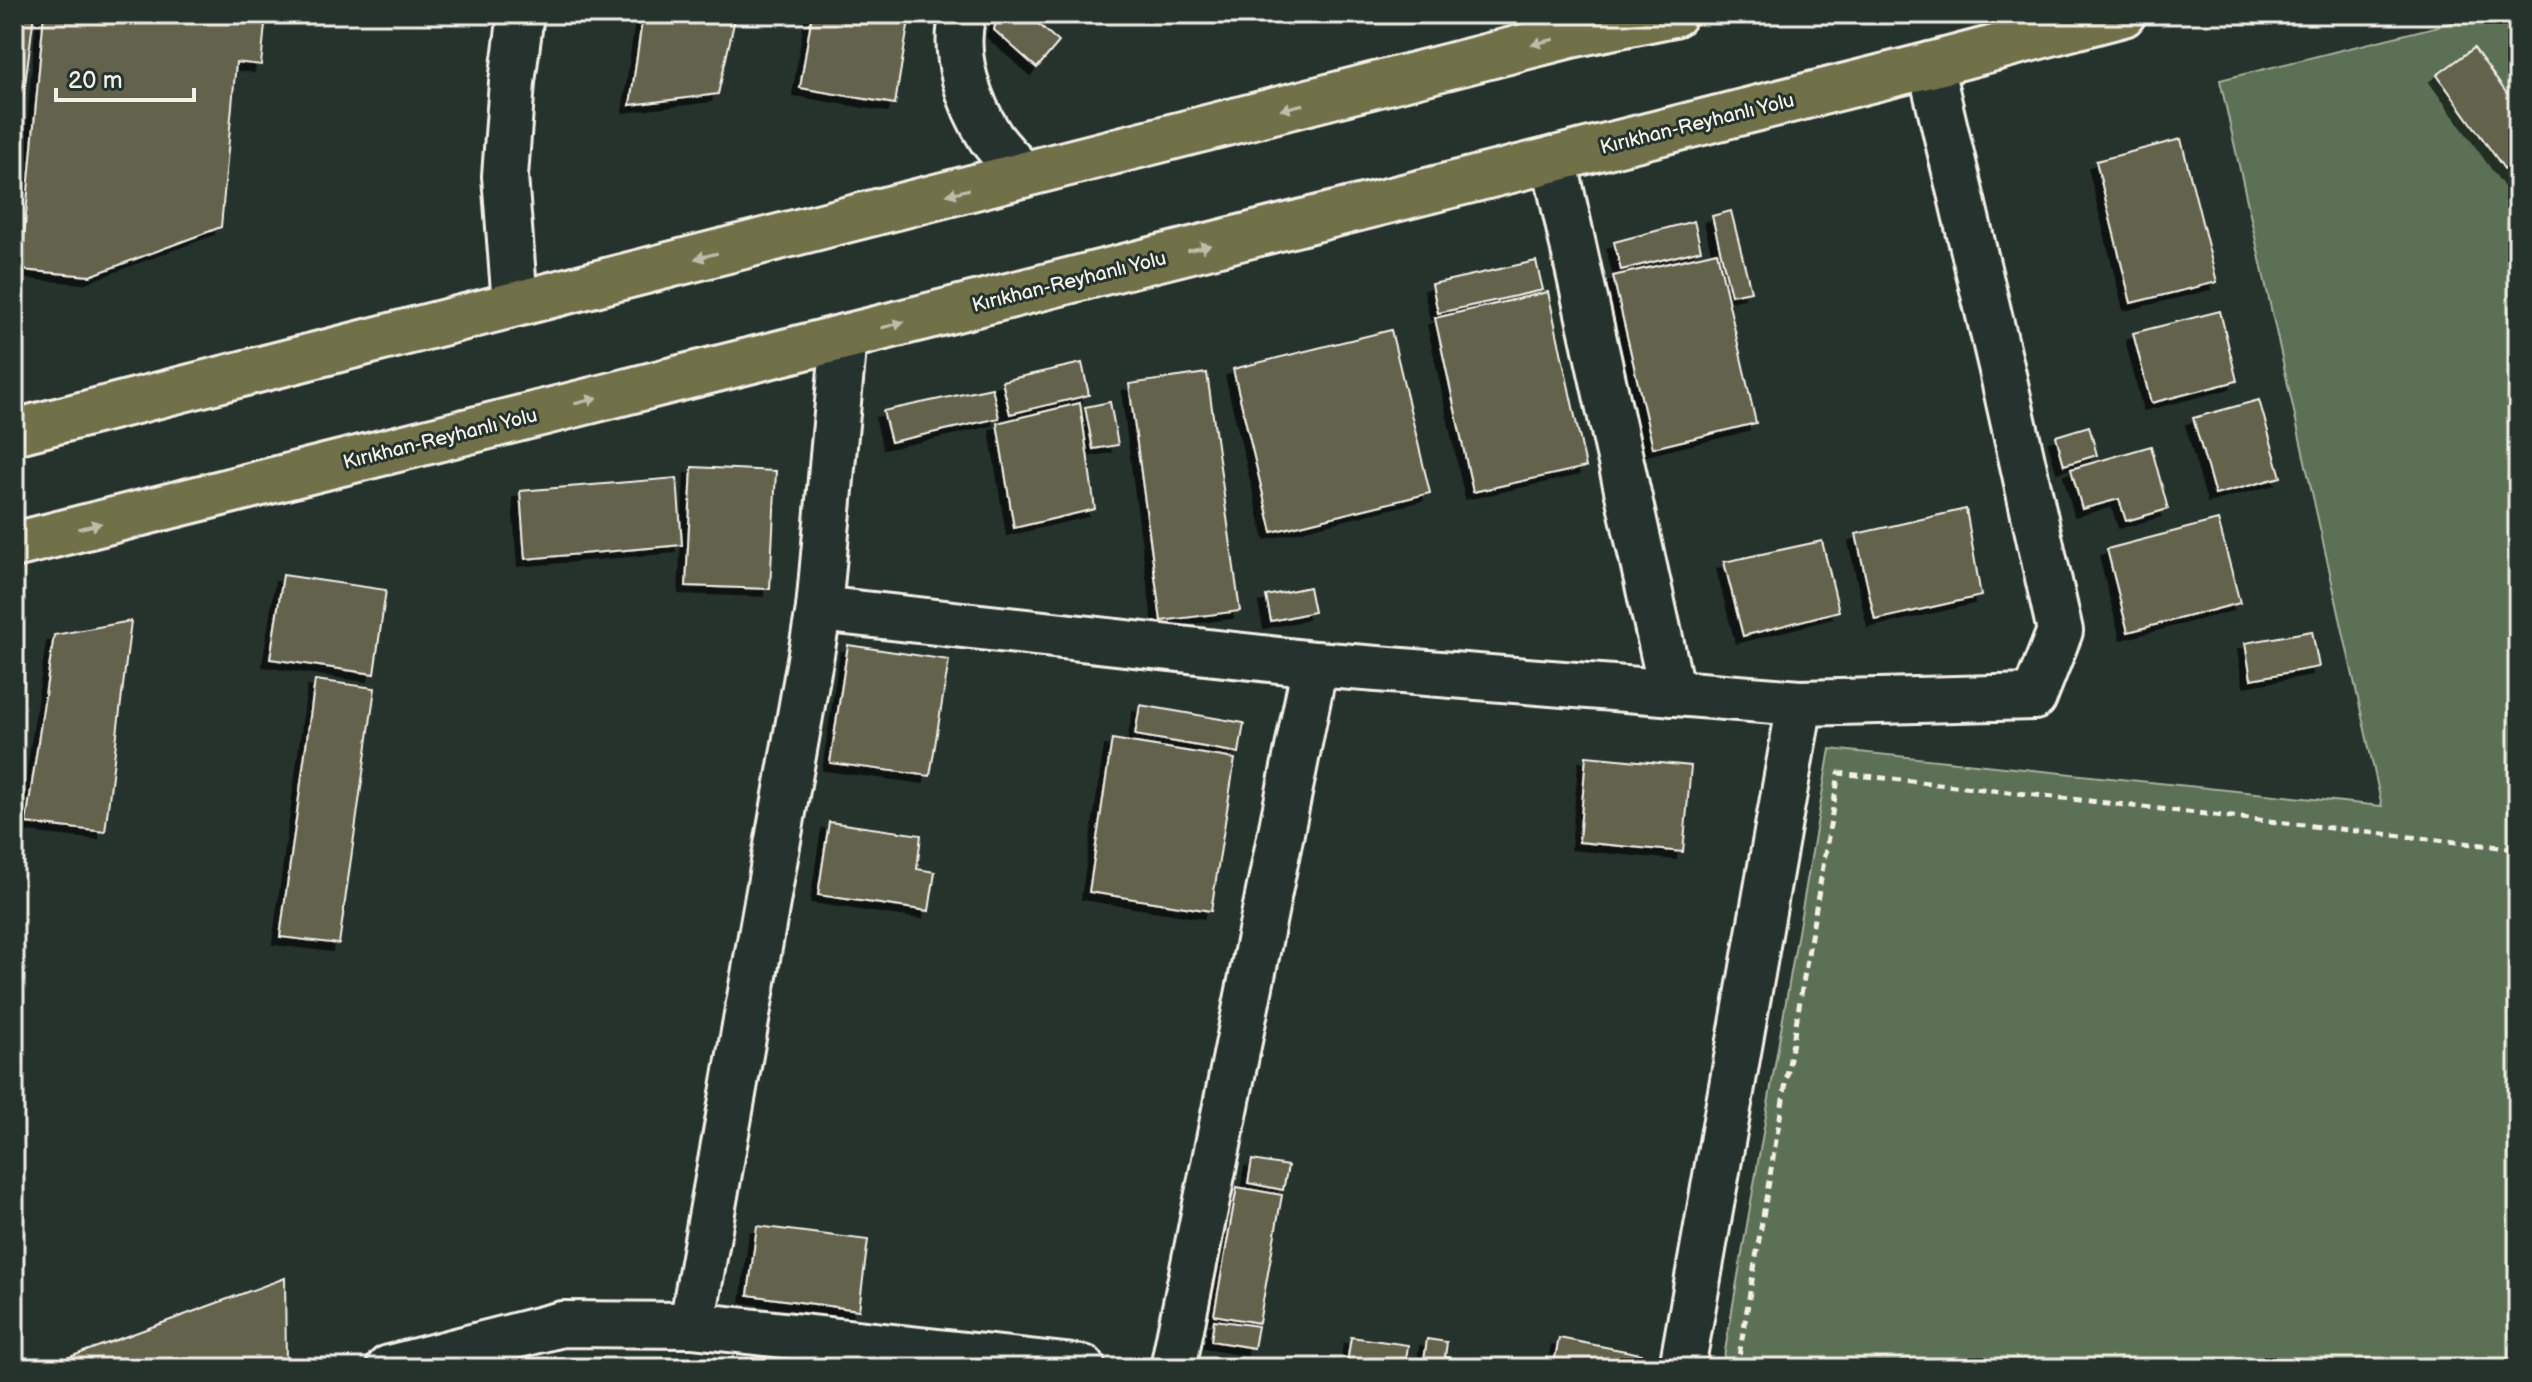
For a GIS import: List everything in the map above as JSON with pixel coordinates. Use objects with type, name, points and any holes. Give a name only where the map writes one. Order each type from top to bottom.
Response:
[{"type":"highway","points":[[14,432],[1571,35],[1674,14]]},
{"type":"highway","name":"Kırıkhan-Reyhanlı Yolu","points":[[14,545],[2123,14]]},
{"type":"street","points":[[515,304],[505,176],[521,14]]},
{"type":"street","points":[[963,14],[959,28],[965,86],[991,138],[1023,175]]},
{"type":"street","points":[[819,609],[1315,664],[1800,703],[2034,697],[2060,631],[1930,65]]},
{"type":"street","points":[[1554,159],[1672,693]]},
{"type":"street","points":[[692,1325],[819,609],[844,337]]},
{"type":"street","points":[[1173,1368],[1315,664]]},
{"type":"street","points":[[1682,1368],[1800,703]]},
{"type":"street","points":[[389,1368],[562,1324],[692,1325],[1083,1368]]},
{"type":"path","points":[[1737,1368],[1839,773],[2518,849]]},
{"type":"green space","points":[[2487,14],[2518,14],[2518,1368],[1722,1368],[1830,749],[2382,806],[2220,80]]},
{"type":"building","points":[[14,14],[34,14],[15,164],[14,164]]},
{"type":"building","points":[[44,14],[266,14],[261,65],[236,62],[221,227],[90,276],[21,270]]},
{"type":"building","points":[[643,14],[736,14],[718,94],[630,105]]},
{"type":"building","points":[[812,14],[910,14],[895,104],[800,88]]},
{"type":"building","points":[[998,14],[1016,14],[1033,19],[1059,42],[1037,68],[994,30]]},
{"type":"building","points":[[2474,48],[2518,109],[2518,188],[2437,75]]},
{"type":"building","points":[[2181,139],[2217,282],[2131,303],[2096,161]]},
{"type":"building","points":[[1731,211],[1751,291],[1731,295],[1712,216]]},
{"type":"building","points":[[1694,221],[1701,250],[1621,270],[1614,242]]},
{"type":"building","points":[[1717,252],[1756,423],[1653,448],[1613,276]]},
{"type":"building","points":[[1536,261],[1543,290],[1438,313],[1432,284]]},
{"type":"building","points":[[1548,292],[1586,467],[1473,492],[1435,318]]},
{"type":"building","points":[[2220,311],[2237,381],[2151,403],[2133,333]]},
{"type":"building","points":[[1391,330],[1430,493],[1272,532],[1233,369]]},
{"type":"building","points":[[1082,363],[1089,395],[1010,414],[1002,381]]},
{"type":"building","points":[[1207,373],[1240,611],[1161,621],[1129,384]]},
{"type":"building","points":[[992,388],[999,418],[891,442],[883,411]]},
{"type":"building","points":[[2259,400],[2281,477],[2215,495],[2193,418]]},
{"type":"building","points":[[1110,402],[1118,445],[1093,449],[1085,407]]},
{"type":"building","points":[[1080,403],[1095,509],[1014,528],[997,423]]},
{"type":"building","points":[[2089,426],[2097,455],[2064,465],[2056,436]]},
{"type":"building","points":[[2151,446],[2168,509],[2126,521],[2119,499],[2082,509],[2071,469]]},
{"type":"building","points":[[692,467],[776,471],[770,589],[686,586]]},
{"type":"building","points":[[677,478],[682,545],[525,559],[520,491]]},
{"type":"building","points":[[1966,509],[1981,596],[1875,620],[1856,534]]},
{"type":"building","points":[[2218,520],[2240,603],[2128,632],[2107,549]]},
{"type":"building","points":[[1822,541],[1839,611],[1743,636],[1724,562]]},
{"type":"building","points":[[283,575],[386,590],[374,674],[270,659]]},
{"type":"building","points":[[1309,587],[1314,612],[1271,621],[1266,596]]},
{"type":"building","points":[[131,621],[105,832],[26,823],[54,635]]},
{"type":"building","points":[[2312,631],[2319,667],[2251,679],[2245,643]]},
{"type":"building","points":[[848,645],[949,660],[930,776],[830,763]]},
{"type":"building","points":[[315,680],[375,688],[339,944],[280,937]]},
{"type":"building","points":[[1140,705],[1244,723],[1239,753],[1135,735]]},
{"type":"building","points":[[1112,739],[1235,759],[1211,911],[1089,892]]},
{"type":"building","points":[[1586,756],[1691,766],[1683,852],[1579,842]]},
{"type":"building","points":[[829,822],[921,835],[917,869],[935,872],[929,911],[818,895]]},
{"type":"building","points":[[1252,1160],[1288,1166],[1283,1190],[1248,1183]]},
{"type":"building","points":[[1237,1187],[1282,1195],[1259,1323],[1214,1315]]},
{"type":"building","points":[[757,1226],[868,1240],[859,1310],[748,1295]]},
{"type":"building","points":[[285,1278],[286,1364],[276,1368],[40,1368]]},
{"type":"building","points":[[1214,1320],[1258,1326],[1254,1348],[1211,1341]]},
{"type":"building","points":[[1351,1337],[1408,1345],[1405,1368],[1347,1363]]},
{"type":"building","points":[[1559,1338],[1641,1354],[1638,1368],[1553,1368]]},
{"type":"building","points":[[1427,1339],[1447,1342],[1445,1357],[1457,1359],[1456,1368],[1423,1368]]}]
